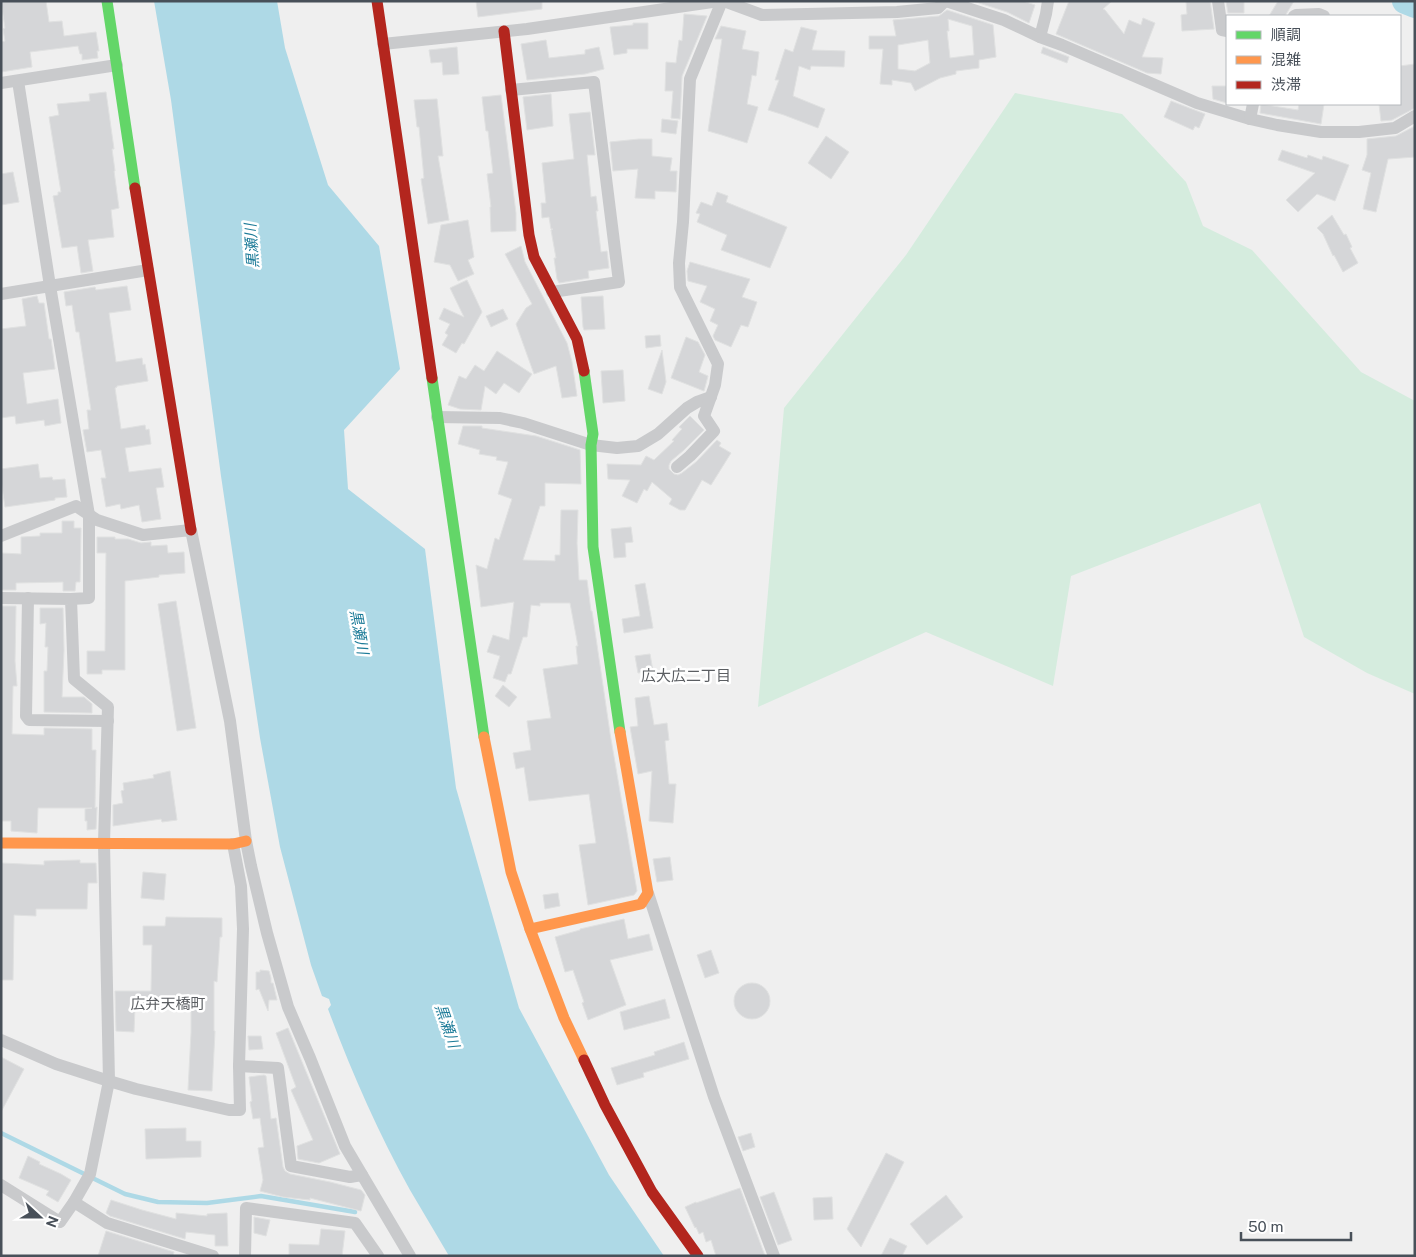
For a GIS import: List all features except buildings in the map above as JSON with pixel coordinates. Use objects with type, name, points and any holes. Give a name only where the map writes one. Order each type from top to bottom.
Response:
[{"type":"street","points":[[107,1],[148,270],[192,530],[230,721],[246,841],[267,933],[288,1007],[345,1146],[410,1256]]},
{"type":"street","points":[[377,1],[436,417],[485,743],[511,872],[564,1018],[605,1105],[652,1192],[698,1256]]},
{"type":"street","points":[[383,44],[526,29],[721,1],[762,15],[897,12],[938,8],[946,1],[980,7],[1040,37],[1197,103],[1250,119],[1321,132],[1359,132],[1395,128],[1415,116]]},
{"type":"street","points":[[677,467],[714,431],[704,416],[715,385],[718,364],[680,287],[679,263],[683,222],[690,79],[721,1]]},
{"type":"street","points":[[1040,37],[1048,1]]},
{"type":"street","points":[[1218,1],[1222,30],[1226,32]]},
{"type":"street","points":[[1296,15],[1322,15]]},
{"type":"street","points":[[504,31],[529,235],[534,257],[577,339],[582,360],[593,434],[594,547],[620,731],[648,893],[714,1097],[774,1256]]},
{"type":"street","points":[[1,83],[117,66]]},
{"type":"street","points":[[1,598],[89,598],[89,515],[50,286],[18,81]]},
{"type":"street","points":[[511,90],[594,82],[619,282],[552,292]]},
{"type":"street","points":[[1250,119],[1253,105]]},
{"type":"street","points":[[1,294],[148,270]]},
{"type":"street","points":[[436,417],[500,418],[523,423],[592,445],[617,448],[638,446],[658,434],[687,408],[711,397]]},
{"type":"street","points":[[1,536],[76,506],[97,520],[143,535],[192,530]]},
{"type":"street","points":[[28,598],[26,716],[29,720],[108,721]]},
{"type":"street","points":[[1,1185],[60,1222],[90,1174],[109,1081],[104,843],[108,707],[74,680],[71,599]]},
{"type":"street","points":[[1,843],[233,844],[246,841]]},
{"type":"street","points":[[1,1040],[56,1064],[136,1089],[229,1110],[240,1110],[239,1066],[244,929],[241,886],[233,844]]},
{"type":"street","points":[[530,928],[641,904],[648,893]]},
{"type":"street","points":[[239,1066],[278,1068],[291,1166],[350,1177],[362,1175]]},
{"type":"street","points":[[74,1202],[107,1223],[213,1256]]},
{"type":"street","points":[[245,1256],[246,1208],[355,1223],[378,1256]]},
{"type":"green space","points":[[1390,1],[1415,1],[1415,13]]},
{"type":"green space","points":[[1015,93],[1122,114],[1186,182],[1203,226],[1252,250],[1361,372],[1415,401],[1415,694],[1367,673],[1304,637],[1260,503],[1071,576],[1053,686],[926,632],[758,707],[784,408],[906,255]]},
{"type":"water","name":"黒瀬川","points":[[154,1],[277,1],[285,48],[328,185],[379,246],[400,369],[344,430],[348,489],[425,549],[456,788],[519,1008],[609,1175],[664,1256],[449,1256],[410,1190],[376,1124],[328,1009],[331,1005],[329,999],[322,996],[311,965],[280,847],[260,738],[221,476],[171,100]]},
{"type":"waterway","points":[[1405,1],[1415,5]]},
{"type":"waterway","points":[[1,1133],[125,1194],[158,1202],[207,1203],[261,1196],[355,1212]]},
{"type":"traffic: fast","points":[[107,1],[135,188]]},
{"type":"traffic: fast","points":[[584,371],[593,434],[591,445],[593,547],[620,732]]},
{"type":"traffic: fast","points":[[432,378],[484,737]]},
{"type":"traffic: slow","points":[[530,929],[641,904],[648,893],[620,732]]},
{"type":"traffic: slow","points":[[484,737],[511,872],[530,929],[564,1018],[584,1060]]},
{"type":"traffic: slow","points":[[1,843],[233,844],[246,841]]},
{"type":"traffic: jam","points":[[377,1],[432,378]]},
{"type":"traffic: jam","points":[[504,31],[529,235],[534,257],[577,339],[584,371]]},
{"type":"traffic: jam","points":[[135,188],[191,530]]},
{"type":"traffic: jam","points":[[584,1060],[605,1105],[652,1192],[698,1256]]},
{"type":"district","name":"広大広二丁目","points":[[686,676]]},
{"type":"district","name":"広弁天橋町","points":[[168,1004]]}]
